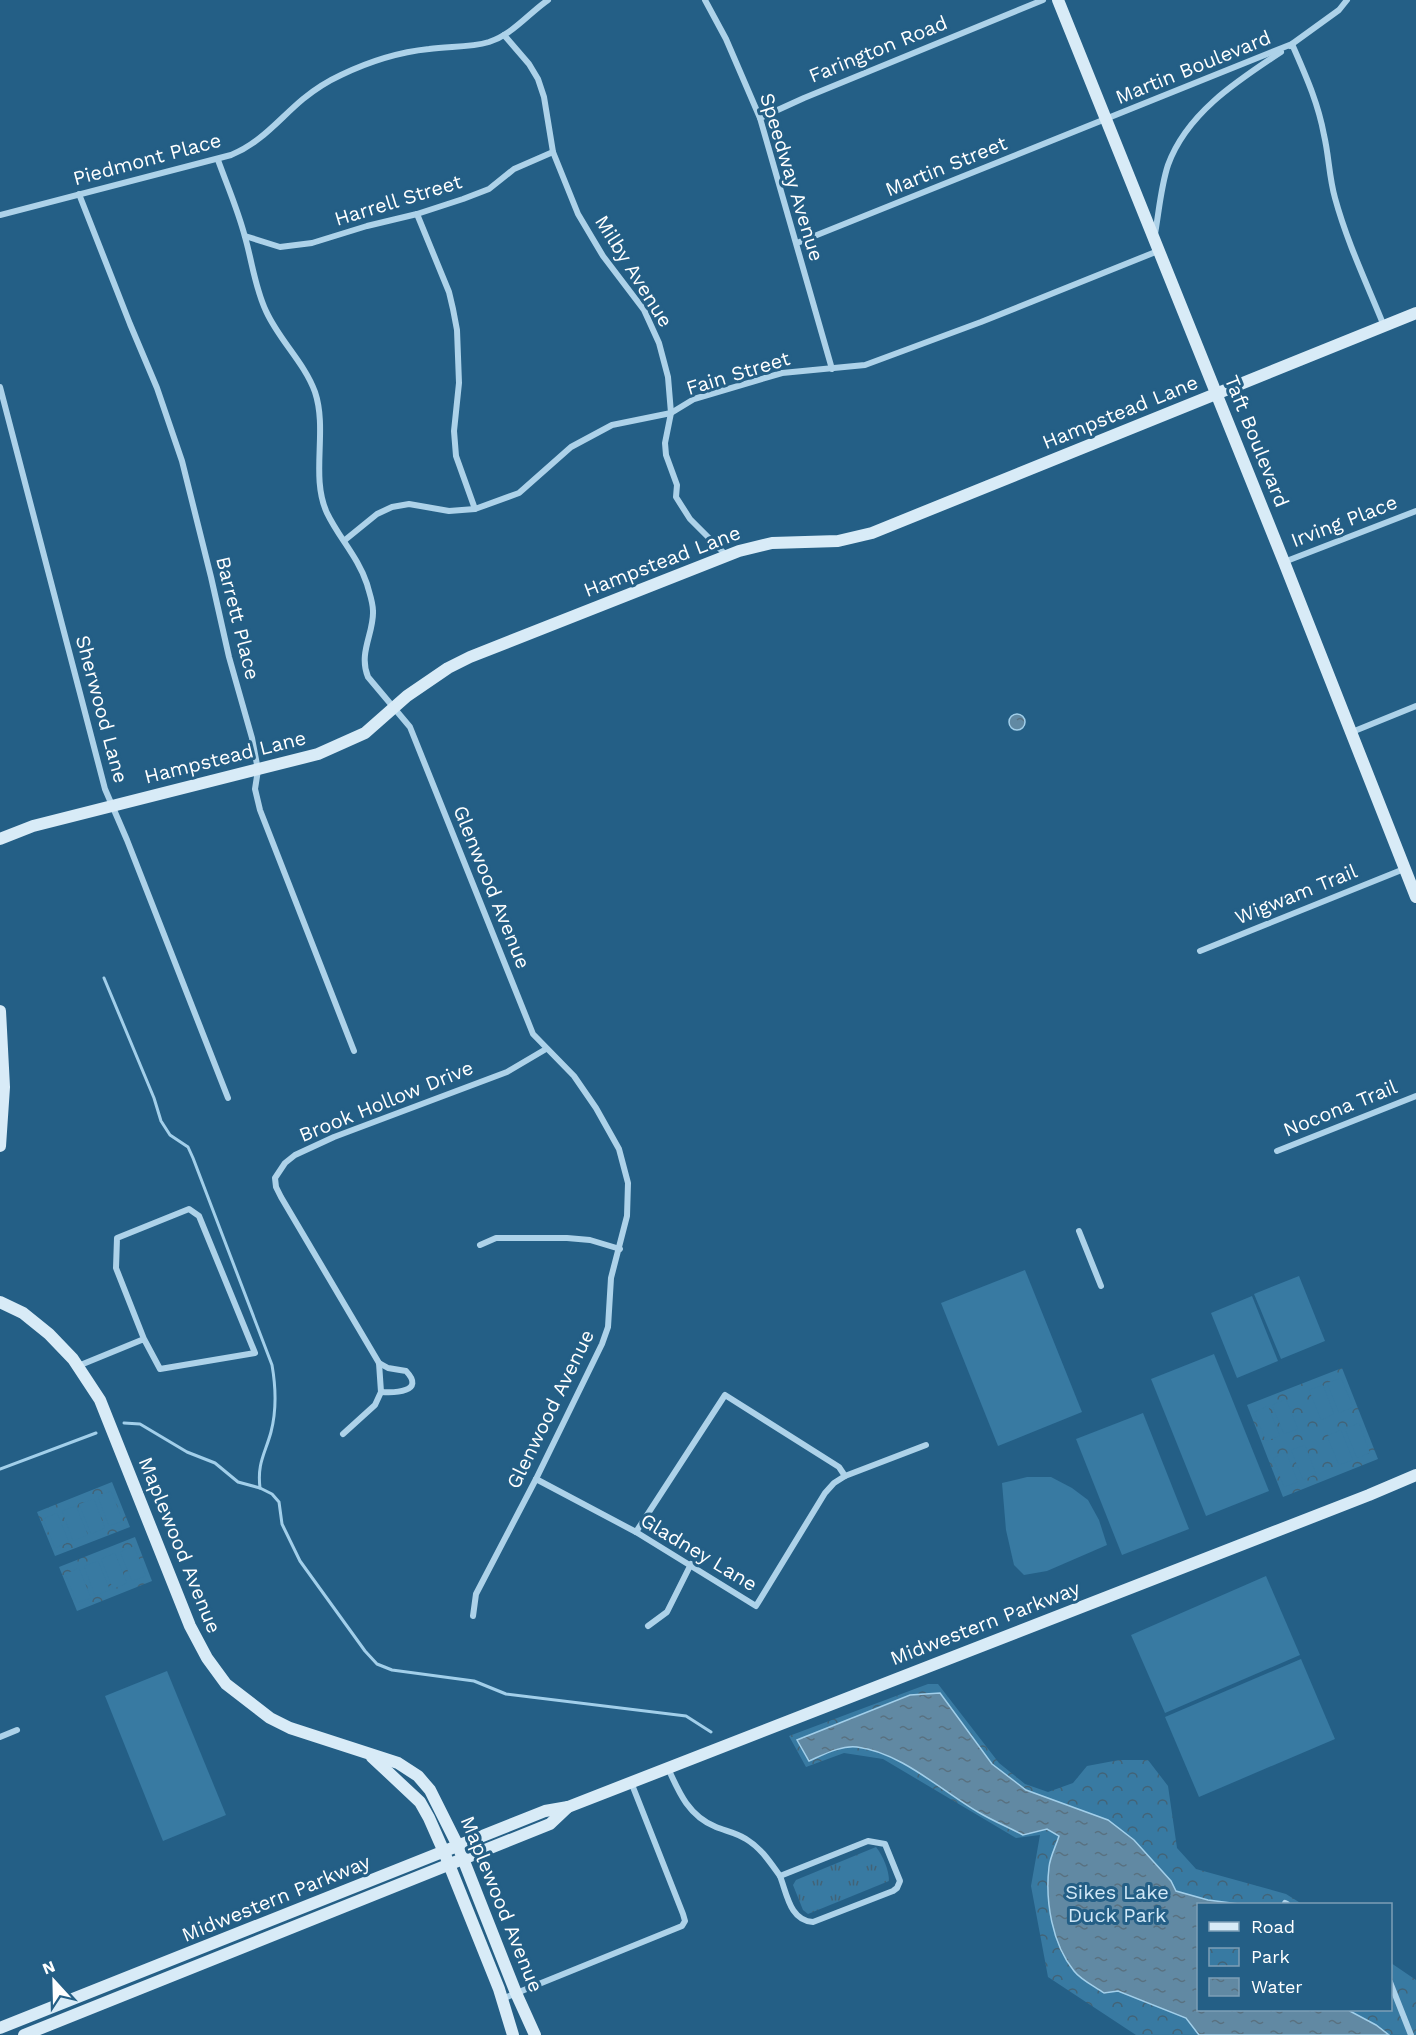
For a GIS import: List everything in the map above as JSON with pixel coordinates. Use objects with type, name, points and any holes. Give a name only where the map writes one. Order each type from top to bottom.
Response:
[{"type":"street","name":"Piedmont Place","points":[[0,215],[218,160],[249,146],[276,125],[304,98],[341,75],[394,56],[428,49],[475,45],[504,35],[548,0]]},
{"type":"street","name":"Speedway Avenue","points":[[705,0],[726,39],[760,118],[832,369]]},
{"type":"street","name":"Farington Road","points":[[760,118],[1043,0]]},
{"type":"street","name":"Taft Boulevard","points":[[1058,0],[1416,897]]},
{"type":"street","name":"Martin Boulevard","points":[[1154,237],[1168,166],[1176,148],[1193,124],[1210,104],[1235,82],[1340,10],[1347,0]]},
{"type":"street","name":"Milby Avenue","points":[[504,35],[529,64],[538,79],[544,97],[553,152],[578,214],[603,256],[644,310],[665,359],[671,413],[666,455],[677,484],[676,497],[690,519],[727,556]]},
{"type":"street","name":"Martin Boulevard","points":[[1107,119],[1292,44]]},
{"type":"street","points":[[1292,44],[1314,94],[1325,136],[1330,179],[1342,220],[1384,326]]},
{"type":"street","name":"Martin Street","points":[[797,243],[1107,119]]},
{"type":"street","name":"Harrell Street","points":[[245,237],[280,247],[312,243],[417,214],[489,189],[514,170],[553,152]]},
{"type":"street","name":"Glenwood Avenue","points":[[218,160],[245,237],[265,310],[309,378],[315,393],[321,425],[319,459],[323,500],[327,513],[363,574],[373,611],[368,633],[365,669],[368,677],[410,727],[533,1034],[574,1076],[596,1108],[619,1149],[627,1173],[627,1216],[611,1278],[608,1327],[602,1344],[536,1479],[476,1594],[473,1616]]},
{"type":"street","name":"Barrett Place","points":[[79,194],[172,426],[229,657],[252,738],[258,770],[255,789],[260,810],[354,1051]]},
{"type":"street","points":[[417,214],[449,292],[453,309],[457,330],[459,383],[454,431],[456,456],[475,510]]},
{"type":"street","name":"Fain Street","points":[[345,540],[377,514],[392,507],[409,504],[449,512],[475,510],[519,493],[571,447],[612,425],[671,413],[694,399],[782,373],[865,366],[1159,251]]},
{"type":"street","name":"Hampstead Lane","points":[[0,839],[33,826],[258,770],[327,750],[365,733],[407,696],[457,663],[755,546],[772,543],[838,542],[872,533],[1416,313]]},
{"type":"street","name":"Sherwood Lane","points":[[0,387],[105,789],[228,1098]]},
{"type":"street","name":"Irving Place","points":[[1284,562],[1416,511]]},
{"type":"street","points":[[1352,732],[1416,706]]},
{"type":"street","name":"Wigwam Trail","points":[[1200,951],[1404,869]]},
{"type":"street","points":[[0,1011],[4,1104],[0,1146]]},
{"type":"street","name":"Brook Hollow Drive","points":[[381,1392],[379,1363],[281,1197],[275,1182],[277,1172],[295,1155],[314,1146],[431,1099],[507,1072],[546,1049]]},
{"type":"street","name":"Nocona Trail","points":[[1277,1151],[1416,1096]]},
{"type":"street","points":[[189,1209],[199,1216],[255,1353],[160,1369],[144,1339],[116,1268],[117,1238],[189,1209]]},
{"type":"street","points":[[1079,1231],[1101,1286]]},
{"type":"street","points":[[480,1245],[496,1238],[567,1238],[590,1240],[620,1249]]},
{"type":"street","name":"Maplewood Avenue","points":[[0,1302],[23,1313],[49,1334],[77,1366],[100,1400],[190,1626],[207,1659],[226,1684],[270,1718],[290,1728],[398,1763],[418,1776],[430,1790],[459,1846],[516,1993],[536,2035]]},
{"type":"street","points":[[77,1366],[144,1339]]},
{"type":"street","points":[[344,1434],[375,1405],[381,1392],[397,1393],[411,1386],[412,1379],[406,1371],[388,1368],[379,1363]]},
{"type":"street","points":[[636,1532],[725,1395],[840,1467],[845,1476]]},
{"type":"street","name":"Gladney Lane","points":[[536,1479],[636,1532],[756,1606],[825,1493],[834,1483],[845,1476],[926,1445]]},
{"type":"street","name":"Midwestern Parkway","points":[[0,2028],[545,1811],[568,1807],[1416,1475]]},
{"type":"street","points":[[648,1626],[667,1612],[691,1564]]},
{"type":"street","points":[[0,1737],[17,1730]]},
{"type":"street","name":"Maplewood Avenue","points":[[369,1754],[420,1802],[449,1864],[502,1999],[513,2035]]},
{"type":"street","points":[[668,1768],[680,1796],[696,1815],[711,1825],[745,1838],[762,1851],[780,1876],[795,1915],[802,1921],[813,1922],[893,1891],[900,1881],[885,1844],[872,1841],[780,1876]]},
{"type":"street","points":[[502,1999],[679,1929],[685,1921],[631,1782]]},
{"type":"street","name":"Midwestern Parkway","points":[[24,2035],[550,1824],[568,1807]]},
{"type":"street","points":[[249,1929],[255,1942]]},
{"type":"street","points":[[1392,1987],[1411,2035]]},
{"type":"street","points":[[53,2007],[59,2021]]},
{"type":"green space","points":[[1025,1270],[1082,1412],[998,1446],[941,1303]]},
{"type":"green space","points":[[1299,1276],[1325,1341],[1281,1359],[1254,1294]]},
{"type":"green space","points":[[1252,1296],[1278,1361],[1237,1378],[1211,1313]]},
{"type":"green space","points":[[1214,1354],[1269,1491],[1206,1516],[1151,1379]]},
{"type":"green space","points":[[1342,1368],[1378,1459],[1283,1497],[1247,1405]]},
{"type":"green space","points":[[1341,1378],[1353,1407],[1339,1413],[1327,1383]]},
{"type":"green space","points":[[1323,1385],[1334,1414],[1321,1420],[1309,1390]]},
{"type":"green space","points":[[1286,1399],[1298,1429],[1284,1434],[1272,1405]]},
{"type":"green space","points":[[1268,1406],[1280,1436],[1266,1441],[1254,1412]]},
{"type":"green space","points":[[1143,1413],[1189,1529],[1122,1555],[1076,1439]]},
{"type":"green space","points":[[1359,1423],[1370,1453],[1357,1458],[1345,1429]]},
{"type":"green space","points":[[1341,1430],[1353,1460],[1339,1465],[1327,1436]]},
{"type":"green space","points":[[1305,1445],[1316,1474],[1303,1480],[1291,1450]]},
{"type":"green space","points":[[1286,1452],[1298,1482],[1284,1487],[1273,1458]]},
{"type":"green space","points":[[1027,1477],[1051,1477],[1088,1500],[1099,1520],[1107,1545],[1047,1571],[1024,1575],[1014,1565],[1006,1530],[1002,1483]]},
{"type":"green space","points":[[112,1482],[130,1527],[55,1556],[37,1512]]},
{"type":"green space","points":[[111,1491],[123,1521],[109,1526],[98,1497]]},
{"type":"green space","points":[[94,1499],[105,1528],[91,1534],[79,1504]]},
{"type":"green space","points":[[76,1506],[88,1535],[73,1541],[62,1511]]},
{"type":"green space","points":[[57,1513],[69,1542],[55,1548],[43,1519]]},
{"type":"green space","points":[[135,1537],[152,1581],[77,1611],[59,1567]]},
{"type":"green space","points":[[134,1546],[146,1576],[132,1581],[120,1552]]},
{"type":"green space","points":[[115,1553],[127,1583],[113,1589],[101,1559]]},
{"type":"green space","points":[[98,1561],[110,1590],[95,1596],[84,1566]]},
{"type":"green space","points":[[79,1568],[91,1598],[77,1603],[65,1574]]},
{"type":"green space","points":[[1266,1576],[1300,1655],[1165,1713],[1131,1635]]},
{"type":"green space","points":[[1301,1659],[1335,1739],[1199,1797],[1165,1717]]},
{"type":"green space","points":[[167,1671],[226,1815],[163,1841],[105,1696]]},
{"type":"green space","name":"Sikes Lake Duck Park","points":[[928,1684],[938,1684],[999,1763],[1025,1784],[1048,1792],[1073,1783],[1087,1766],[1119,1760],[1148,1760],[1168,1786],[1177,1848],[1196,1869],[1286,1894],[1300,1903],[1197,1903],[1197,2011],[1392,2011],[1392,1964],[1416,1980],[1416,2035],[1136,2035],[1048,1977],[1031,1886],[1040,1835],[1016,1838],[883,1759],[844,1753],[806,1767],[789,1736]]},
{"type":"green space","points":[[876,1847],[885,1863],[889,1881],[808,1914],[803,1910],[793,1885],[796,1880]]},
{"type":"water","points":[[1014,714],[1020,714],[1025,722],[1023,728],[1014,730],[1009,725],[1009,719]]},
{"type":"water","name":"Sikes Lake Duck Park","points":[[940,1693],[992,1764],[1026,1790],[1108,1820],[1134,1840],[1171,1881],[1176,1891],[1208,1900],[1231,1903],[1197,1903],[1197,2011],[1350,2011],[1389,2035],[1199,2035],[1186,2018],[1118,1991],[1104,1993],[1084,1980],[1074,1971],[1060,1948],[1049,1908],[1050,1863],[1059,1836],[1047,1829],[1023,1835],[978,1812],[905,1764],[873,1750],[857,1747],[845,1748],[809,1761],[797,1740],[910,1695]]},
{"type":"waterway","points":[[104,978],[154,1098],[161,1121],[170,1135],[188,1147],[193,1158],[272,1365],[275,1407],[271,1432],[261,1465],[260,1488]]},
{"type":"waterway","points":[[124,1423],[140,1424],[187,1452],[215,1463],[238,1482],[272,1494],[279,1502],[282,1524],[300,1561],[365,1651],[377,1664],[392,1670],[474,1681],[506,1694],[686,1716],[711,1732]]},
{"type":"waterway","points":[[0,1469],[96,1433]]}]
